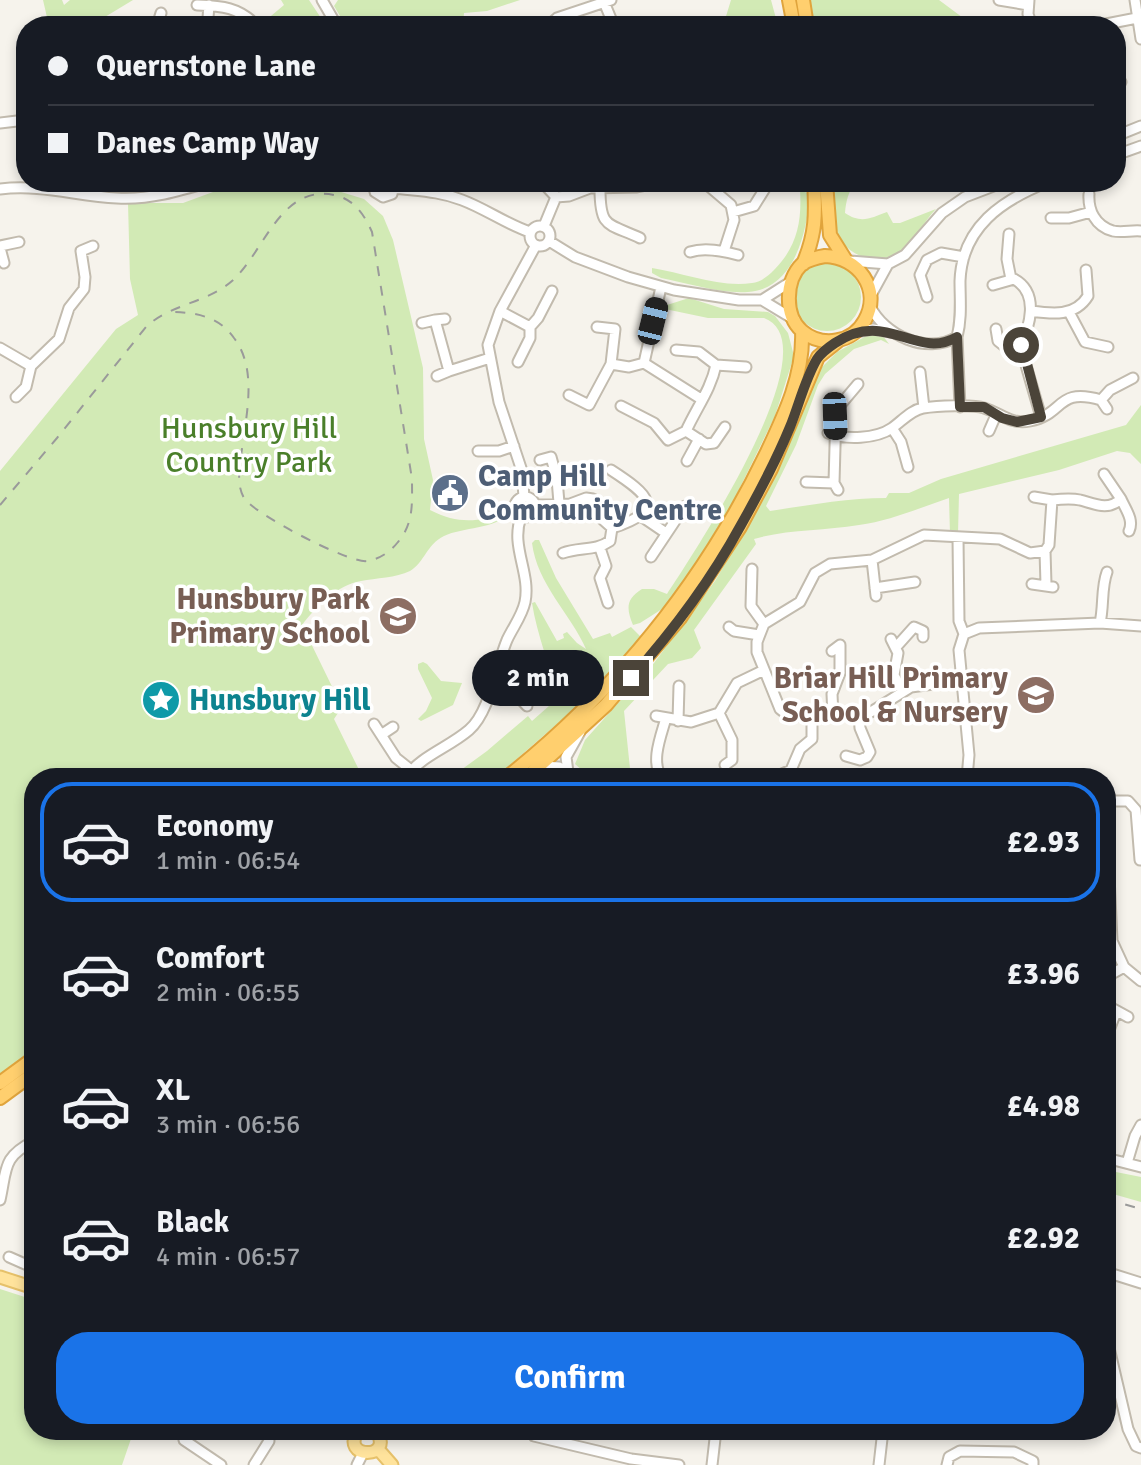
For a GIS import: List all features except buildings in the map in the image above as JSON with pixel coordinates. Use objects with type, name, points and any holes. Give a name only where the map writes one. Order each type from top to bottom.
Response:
[{"type":"highway","points":[[519,768],[550,743],[623,671],[667,618],[705,564],[748,491],[800,370],[798,326],[789,296],[792,281],[813,241],[815,192]]},
{"type":"highway","points":[[539,768],[582,730],[657,649],[713,572],[771,469],[818,357],[855,332],[867,318],[870,300],[864,276],[847,260],[830,235],[827,192]]},
{"type":"highway","points":[[803,264],[825,256],[847,260]]},
{"type":"highway","points":[[798,326],[814,338],[838,341]]},
{"type":"highway","points":[[0,1083],[24,1065]]},
{"type":"highway","points":[[0,1098],[24,1080]]},
{"type":"main road","points":[[0,1277],[24,1285]]},
{"type":"main road","points":[[355,1440],[356,1448],[363,1453],[371,1453],[378,1449],[380,1440]]},
{"type":"main road","points":[[378,1449],[392,1465]]},
{"type":"street","points":[[999,0],[1028,2]]},
{"type":"street","points":[[1135,0],[1141,39]]},
{"type":"street","points":[[563,16],[608,1]]},
{"type":"street","points":[[197,5],[233,8],[246,16]]},
{"type":"street","points":[[208,16],[209,5]]},
{"type":"street","points":[[1126,20],[1137,18]]},
{"type":"street","points":[[73,192],[136,199],[161,192]]},
{"type":"street","points":[[376,192],[383,197],[392,192]]},
{"type":"street","points":[[435,192],[463,200],[513,227],[530,232]]},
{"type":"street","points":[[551,192],[556,197]]},
{"type":"street","points":[[556,197],[578,192]]},
{"type":"street","points":[[600,192],[601,215],[605,221],[640,238]]},
{"type":"street","points":[[718,192],[727,199],[734,220],[724,251]]},
{"type":"street","points":[[733,212],[754,206],[763,192]]},
{"type":"street","points":[[847,260],[888,264],[905,255],[942,213],[957,202],[980,192]]},
{"type":"street","points":[[960,407],[957,337],[964,257],[973,234],[987,216],[1026,192]]},
{"type":"street","points":[[1089,194],[1091,212],[1104,226],[1113,231],[1141,231]]},
{"type":"street","points":[[544,226],[556,197]]},
{"type":"street","points":[[1051,218],[1069,218],[1091,212]]},
{"type":"street","points":[[544,226],[549,230],[549,241],[544,246],[536,245],[531,240],[530,232],[535,227],[544,226]]},
{"type":"street","points":[[1009,234],[1007,259],[1011,279]]},
{"type":"street","points":[[549,241],[597,267],[661,287],[739,300],[762,300],[792,281]]},
{"type":"street","points":[[4,263],[0,247],[19,242]]},
{"type":"street","points":[[535,505],[532,515],[521,517],[516,513],[515,506],[524,497],[522,471],[499,402],[488,345],[500,311],[536,245]]},
{"type":"street","points":[[16,397],[26,387],[31,366],[59,339],[69,308],[84,289],[81,251],[93,246]]},
{"type":"street","points":[[691,247],[738,255]]},
{"type":"street","points":[[927,297],[920,275],[927,260],[941,253],[964,257]]},
{"type":"street","points":[[888,264],[870,300],[877,319],[891,332]]},
{"type":"street","points":[[1031,311],[1069,312],[1092,298],[1086,270]]},
{"type":"street","points":[[993,285],[1011,279],[1019,281],[1031,301],[1031,311],[1019,349],[1027,364],[1041,417]]},
{"type":"street","points":[[644,363],[661,287]]},
{"type":"street","points":[[518,362],[530,338],[530,327],[552,291]]},
{"type":"street","points":[[762,300],[798,326]]},
{"type":"street","points":[[500,311],[530,327]]},
{"type":"street","points":[[1069,312],[1080,343],[1108,347]]},
{"type":"street","points":[[422,323],[440,320],[449,371]]},
{"type":"street","points":[[569,395],[589,405],[611,364],[615,329],[597,327]]},
{"type":"street","points":[[855,332],[873,329],[920,342],[949,341],[957,337]]},
{"type":"street","points":[[996,329],[998,341],[1019,349]]},
{"type":"street","points":[[0,348],[31,366]]},
{"type":"street","points":[[676,350],[699,352],[716,365],[746,367]]},
{"type":"street","points":[[437,376],[490,358]]},
{"type":"street","points":[[611,364],[629,367],[644,363],[701,399]]},
{"type":"street","points":[[621,406],[654,423],[668,440],[686,431],[701,399],[711,387],[716,365]]},
{"type":"street","points":[[920,372],[924,408]]},
{"type":"street","points":[[832,435],[872,437],[924,408],[984,407],[1017,422],[1041,417],[1081,394],[1104,404],[1110,390],[1133,378]]},
{"type":"street","points":[[806,482],[836,487],[832,435],[836,410],[843,394],[858,384]]},
{"type":"street","points":[[989,431],[996,415]]},
{"type":"street","points":[[686,431],[706,444],[714,443],[725,427]]},
{"type":"street","points":[[892,428],[901,442],[908,467]]},
{"type":"street","points":[[687,461],[699,439]]},
{"type":"street","points":[[478,451],[499,451],[514,446]]},
{"type":"street","points":[[540,460],[551,457],[559,503]]},
{"type":"street","points":[[611,470],[647,498],[647,508],[641,516],[612,528]]},
{"type":"street","points":[[1104,474],[1121,499],[1132,525],[1129,531]]},
{"type":"street","points":[[524,497],[530,498],[535,505]]},
{"type":"street","points":[[1034,497],[1079,499],[1093,505],[1109,506],[1121,499]]},
{"type":"street","points":[[535,505],[570,504],[586,498],[593,499],[603,520],[612,528]]},
{"type":"street","points":[[962,680],[922,685],[903,692],[880,708],[859,715],[789,716],[780,709],[757,652],[759,635],[764,624],[800,602],[815,573],[823,566],[839,561],[872,560],[924,535],[1000,539],[1030,553],[1045,551],[1049,545],[1052,500]]},
{"type":"street","points":[[651,557],[685,506]]},
{"type":"street","points":[[641,516],[666,533]]},
{"type":"street","points":[[416,768],[473,727],[479,719],[507,640],[525,603],[526,588],[517,530],[521,517]]},
{"type":"street","points":[[563,553],[580,547],[600,548],[610,541],[612,528]]},
{"type":"street","points":[[958,538],[959,621],[964,634]]},
{"type":"street","points":[[600,548],[606,566],[600,578],[608,603]]},
{"type":"street","points":[[1032,584],[1050,585],[1045,551]]},
{"type":"street","points":[[872,560],[875,592],[915,582]]},
{"type":"street","points":[[752,569],[751,606],[764,624]]},
{"type":"street","points":[[1100,623],[1107,572]]},
{"type":"street","points":[[968,768],[959,643],[964,634],[979,628],[1100,623],[1141,626]]},
{"type":"street","points":[[729,627],[734,631],[759,635]]},
{"type":"street","points":[[903,692],[894,675],[898,653],[894,642],[914,627],[923,631],[923,637]]},
{"type":"street","points":[[832,651],[840,645],[840,673],[832,694],[833,716]]},
{"type":"street","points":[[656,768],[661,717],[691,722],[719,713],[737,683],[764,670]]},
{"type":"street","points":[[492,685],[512,690],[527,706]]},
{"type":"street","points":[[678,721],[679,686]]},
{"type":"street","points":[[520,697],[529,688]]},
{"type":"street","points":[[719,713],[732,740],[732,760],[725,765]]},
{"type":"street","points":[[859,715],[868,754],[879,762]]},
{"type":"street","points":[[792,768],[800,749],[812,739],[812,717]]},
{"type":"street","points":[[374,724],[404,768]]},
{"type":"street","points":[[381,735],[393,727]]},
{"type":"street","points":[[568,768],[566,757],[582,730]]},
{"type":"street","points":[[846,756],[860,760],[868,754]]},
{"type":"street","points":[[542,766],[560,768]]},
{"type":"street","points":[[1116,800],[1124,800],[1136,808],[1140,860]]},
{"type":"street","points":[[1116,953],[1124,967],[1141,981]]},
{"type":"street","points":[[1116,971],[1124,967]]},
{"type":"street","points":[[1116,1012],[1128,1017]]},
{"type":"street","points":[[1127,1163],[1141,1125]]},
{"type":"street","points":[[0,1200],[9,1160],[24,1147]]},
{"type":"street","points":[[1116,1160],[1141,1167]]},
{"type":"street","points":[[9,1257],[24,1264]]},
{"type":"street","points":[[1116,1275],[1141,1283]]},
{"type":"street","points":[[1116,1378],[1128,1429],[1136,1446],[1141,1448]]},
{"type":"street","points":[[184,1440],[221,1465]]},
{"type":"street","points":[[551,1440],[631,1459],[679,1465]]},
{"type":"street","points":[[712,1465],[715,1440]]},
{"type":"street","points":[[879,1465],[882,1440]]},
{"type":"street","points":[[254,1465],[269,1441]]},
{"type":"street","points":[[947,1465],[953,1454],[987,1451],[1022,1454],[1033,1461],[1033,1465]]},
{"type":"street","points":[[357,1465],[363,1453]]},
{"type":"green space","points":[[43,0],[62,0],[64,5],[70,0],[133,0],[107,16],[47,16]]},
{"type":"green space","points":[[281,0],[309,0],[320,16],[271,16],[284,5]]},
{"type":"green space","points":[[338,0],[520,0],[487,11],[464,13],[464,16],[340,16],[334,6]]},
{"type":"green space","points":[[731,0],[771,0],[775,16],[726,16]]},
{"type":"green space","points":[[806,0],[939,0],[961,16],[809,16]]},
{"type":"green space","name":"Hunsbury Hill Country Park","points":[[213,192],[341,192],[364,199],[383,216],[393,240],[423,368],[424,439],[433,480],[430,510],[450,518],[468,520],[508,514],[487,525],[444,536],[410,571],[344,587],[320,604],[302,625],[342,707],[334,719],[358,768],[24,768],[24,1058],[0,1074],[0,471],[116,329],[138,315],[130,279],[128,203],[183,203]]},
{"type":"green space","points":[[800,192],[805,192],[810,194],[806,224],[796,256],[777,281],[764,288],[748,292],[726,291],[661,278],[652,273],[652,268],[740,284],[761,280],[788,252],[800,213]]},
{"type":"green space","points":[[833,192],[850,192],[845,213],[856,218],[866,219],[887,212],[893,223],[900,223],[936,209],[899,253],[874,260],[863,257],[844,244],[834,216]]},
{"type":"green space","points":[[820,263],[834,263],[846,268],[856,278],[861,297],[856,316],[846,326],[834,331],[820,331],[808,326],[798,316],[793,304],[793,290],[798,278],[808,268]]},
{"type":"green space","points":[[689,298],[724,309],[768,312],[788,333],[794,356],[775,416],[730,508],[670,604],[633,625],[629,614],[630,600],[642,589],[667,594],[727,497],[751,452],[770,407],[782,367],[781,336],[764,318],[708,318],[665,309],[667,305]]},
{"type":"green space","points":[[870,334],[883,336],[889,344],[881,340],[854,349],[825,374],[796,445],[766,506],[770,511],[886,498],[889,493],[909,493],[941,479],[1126,425],[1141,405],[1141,464],[1130,453],[1117,451],[1059,470],[959,494],[958,534],[950,534],[949,498],[871,523],[780,533],[754,539],[756,544],[694,630],[701,648],[692,658],[668,664],[624,711],[630,768],[580,768],[575,764],[585,740],[654,663],[715,581],[762,502],[822,367],[837,352]]},
{"type":"green space","points":[[539,540],[556,578],[593,639],[610,633],[612,637],[631,627],[642,638],[565,717],[506,768],[464,768],[528,716],[532,721],[558,698],[532,603],[535,602],[557,641],[564,638],[563,634],[567,632],[586,649],[540,572],[532,543]]},
{"type":"green space","points":[[423,662],[441,681],[462,683],[453,705],[421,721],[418,719],[432,698],[418,669],[418,664]]},
{"type":"green space","points":[[1116,1172],[1141,1177],[1141,1202],[1116,1195]]},
{"type":"green space","points":[[0,1289],[24,1297],[24,1440],[131,1440],[122,1465],[0,1465]]},
{"type":"railway","points":[[0,505],[146,327],[166,313],[211,294],[232,281],[275,223],[300,200],[315,194],[334,195],[358,208],[372,232],[412,479],[409,520],[395,546],[376,559],[357,560],[283,526],[244,498],[239,473],[248,380],[242,351],[228,331],[213,320],[197,314],[170,312]]},
{"type":"railway","points":[[1116,1202],[1141,1209]]},
{"type":"place","name":"Camp Hill Community Centre","points":[[450,493]]},
{"type":"place","name":"Hunsbury Park Primary School","points":[[398,616]]},
{"type":"place","name":"Briar Hill Primary School & Nursery","points":[[1036,695]]},
{"type":"place","name":"Hunsbury Hill","points":[[161,700]]},
{"type":"route","points":[[631,678],[680,618],[740,527],[771,469],[818,357],[838,341],[864,330],[891,332],[920,342],[938,343],[957,337],[960,407],[984,407],[1009,420],[1026,422],[1041,417],[1027,364],[1019,349],[1021,345]]}]
